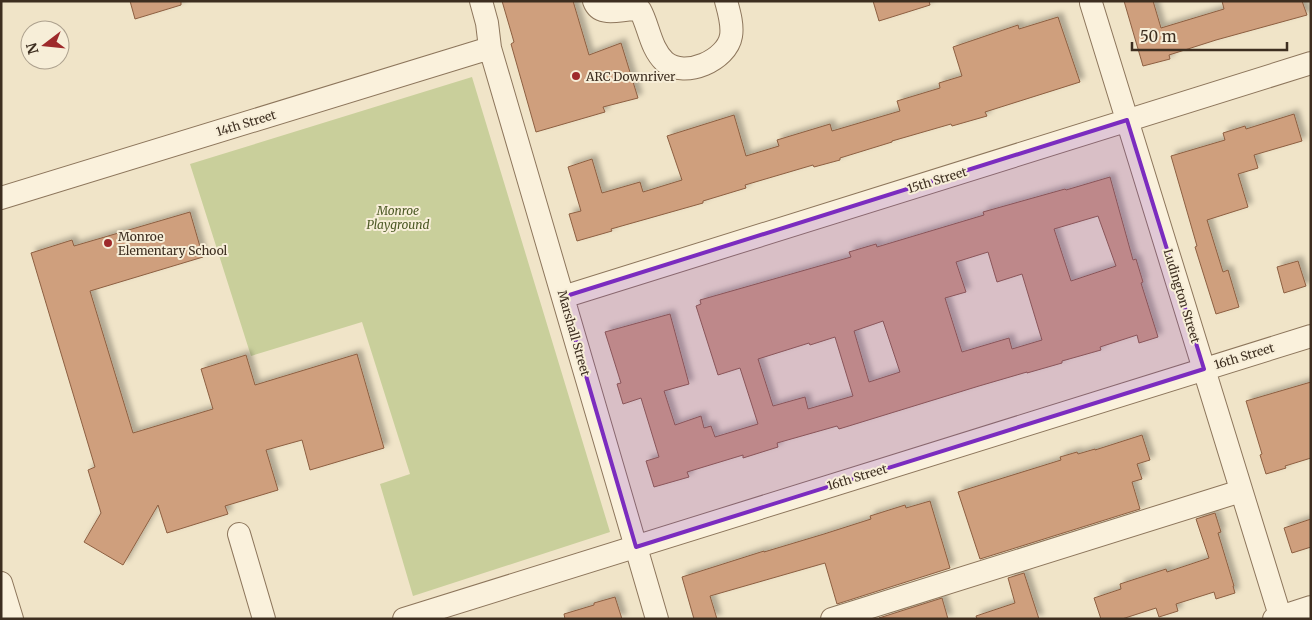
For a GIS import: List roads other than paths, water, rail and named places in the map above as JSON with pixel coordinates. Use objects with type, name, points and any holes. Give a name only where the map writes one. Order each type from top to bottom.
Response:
[{"type":"street","name":"Marshall Street","points":[[481,1],[487,23],[490,48],[657,619]]},
{"type":"street","points":[[594,1],[598,9],[604,11],[634,8],[640,10],[644,17],[648,34],[658,52],[665,62],[674,68],[696,66],[708,62],[719,55],[727,46],[731,36],[732,24],[726,1]]},
{"type":"street","name":"Ludington Street","points":[[1091,3],[1242,491],[1279,618]]},
{"type":"street","name":"14th Street","points":[[1,198],[490,48]]},
{"type":"street","name":"15th Street","points":[[563,297],[1311,63]]},
{"type":"street","name":"16th Street","points":[[404,619],[1311,336]]},
{"type":"street","points":[[832,619],[1242,491]]},
{"type":"street","points":[[239,534],[264,619]]},
{"type":"street","points":[[1,583],[12,619]]},
{"type":"street","points":[[1279,618],[1311,607]]},
{"type":"place","name":"ARC Downriver","points":[[576,76]]},
{"type":"place","name":"Monroe Elementary School","points":[[108,243]]},
{"type":"park label","name":"Monroe Playground","points":[[398,217]]}]
